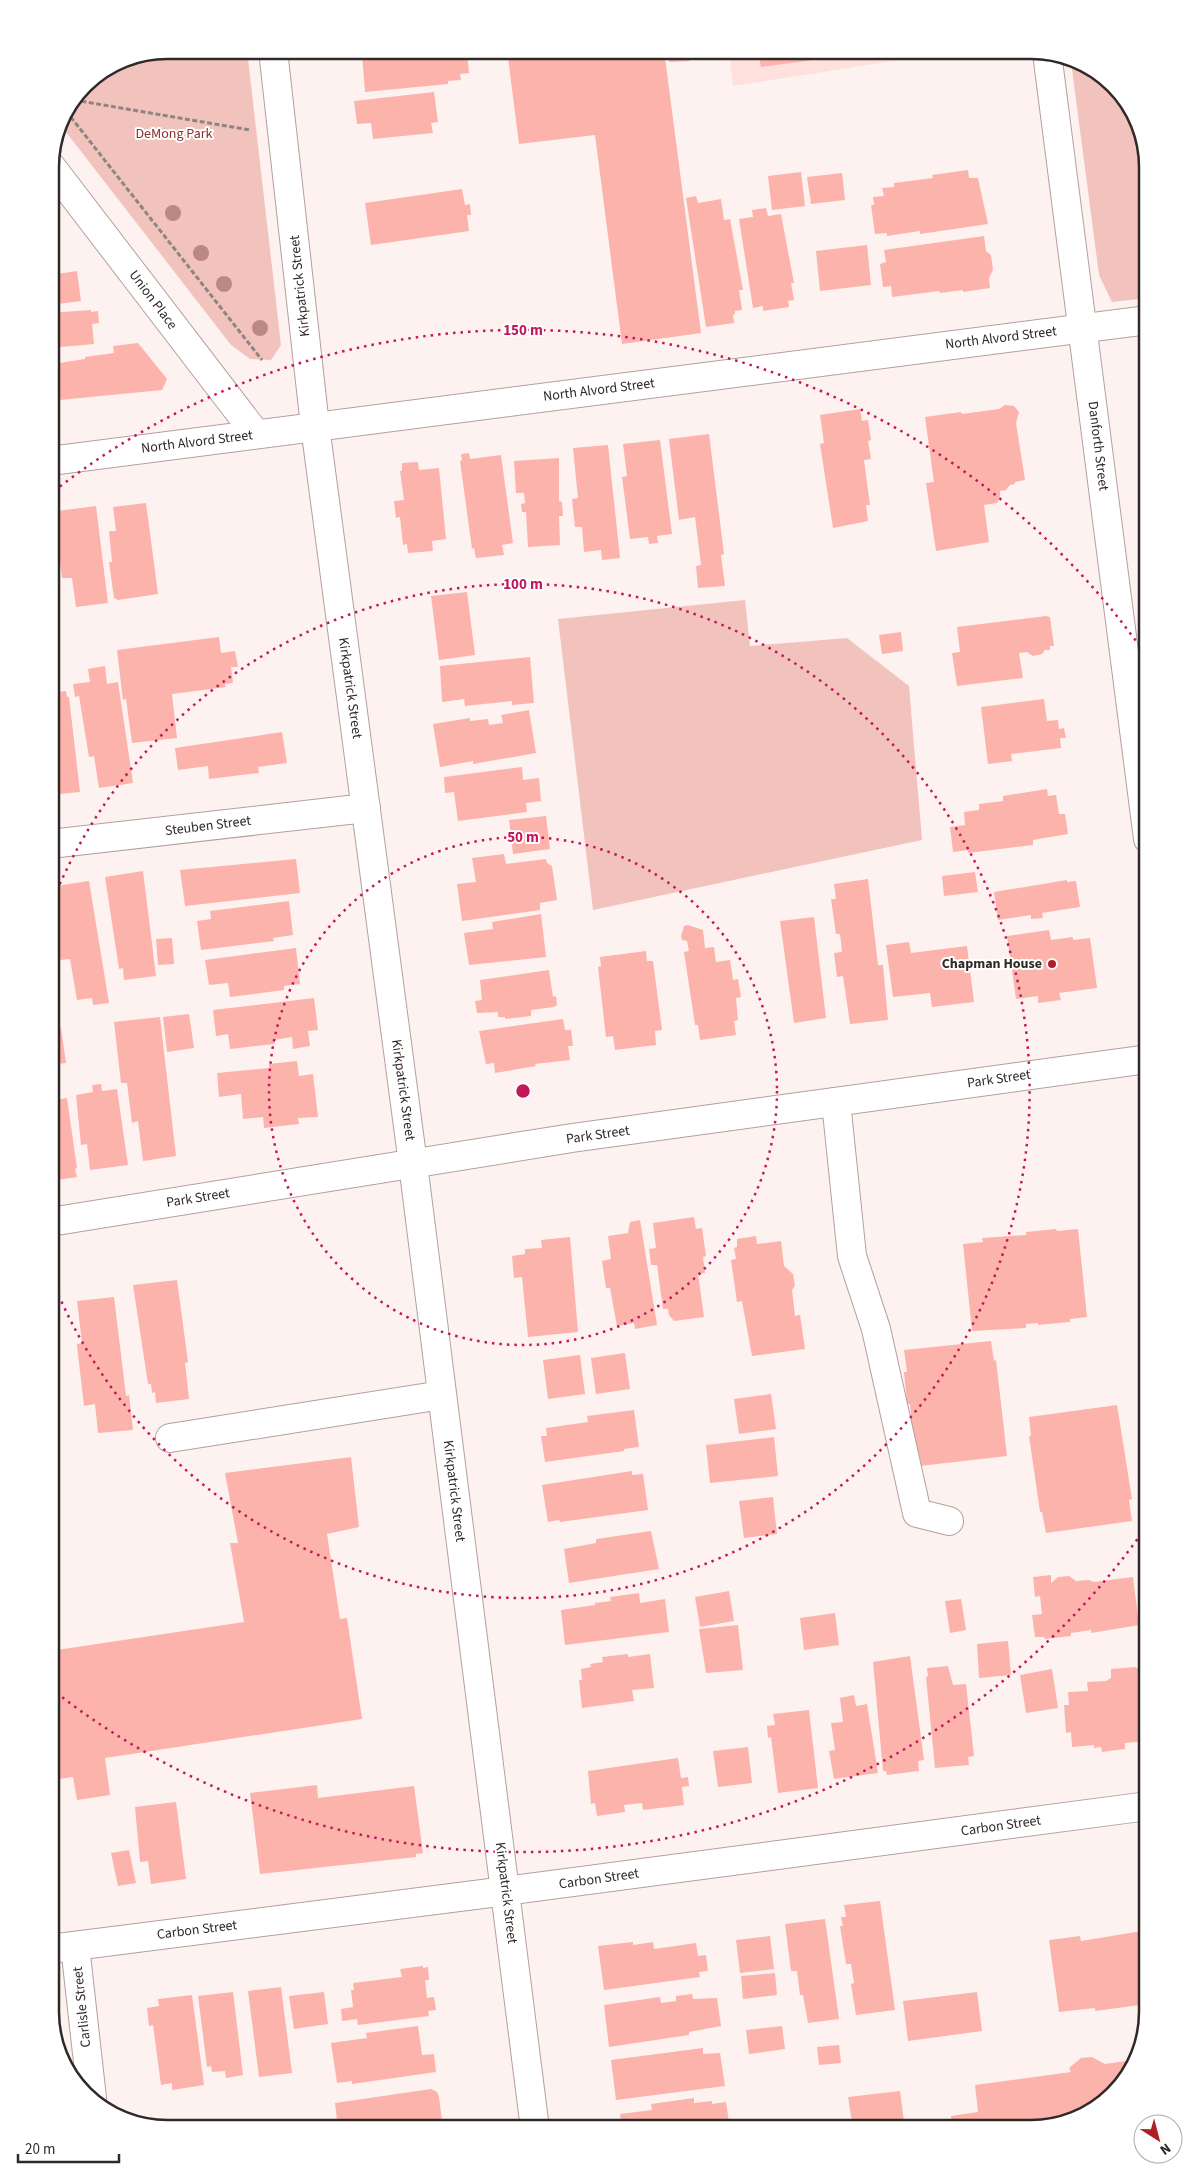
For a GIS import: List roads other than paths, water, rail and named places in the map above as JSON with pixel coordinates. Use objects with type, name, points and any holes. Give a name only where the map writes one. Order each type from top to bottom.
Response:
[{"type":"street","name":"Kirkpatrick Street","points":[[274,59],[315,426],[413,1164],[534,2120]]},
{"type":"street","name":"Danforth Street","points":[[1049,61],[1139,769]]},
{"type":"street","name":"Union Place","points":[[59,177],[256,434]]},
{"type":"street","name":"North Alvord Street","points":[[59,460],[1139,321]]},
{"type":"street","name":"Steuben Street","points":[[59,843],[366,808]]},
{"type":"street","name":"Park Street","points":[[59,1221],[572,1138],[1139,1060]]},
{"type":"street","points":[[836,1102],[852,1256],[876,1329],[917,1513],[949,1521]]},
{"type":"street","points":[[170,1438],[442,1395]]},
{"type":"street","name":"Carbon Street","points":[[63,1947],[506,1891],[1139,1807]]},
{"type":"street","name":"Carlisle Street","points":[[63,1947],[90,2089]]},
{"type":"place","name":"Chapman House","points":[[1052,964]]},
{"type":"park label","name":"DeMong Park","points":[[174,134]]}]
